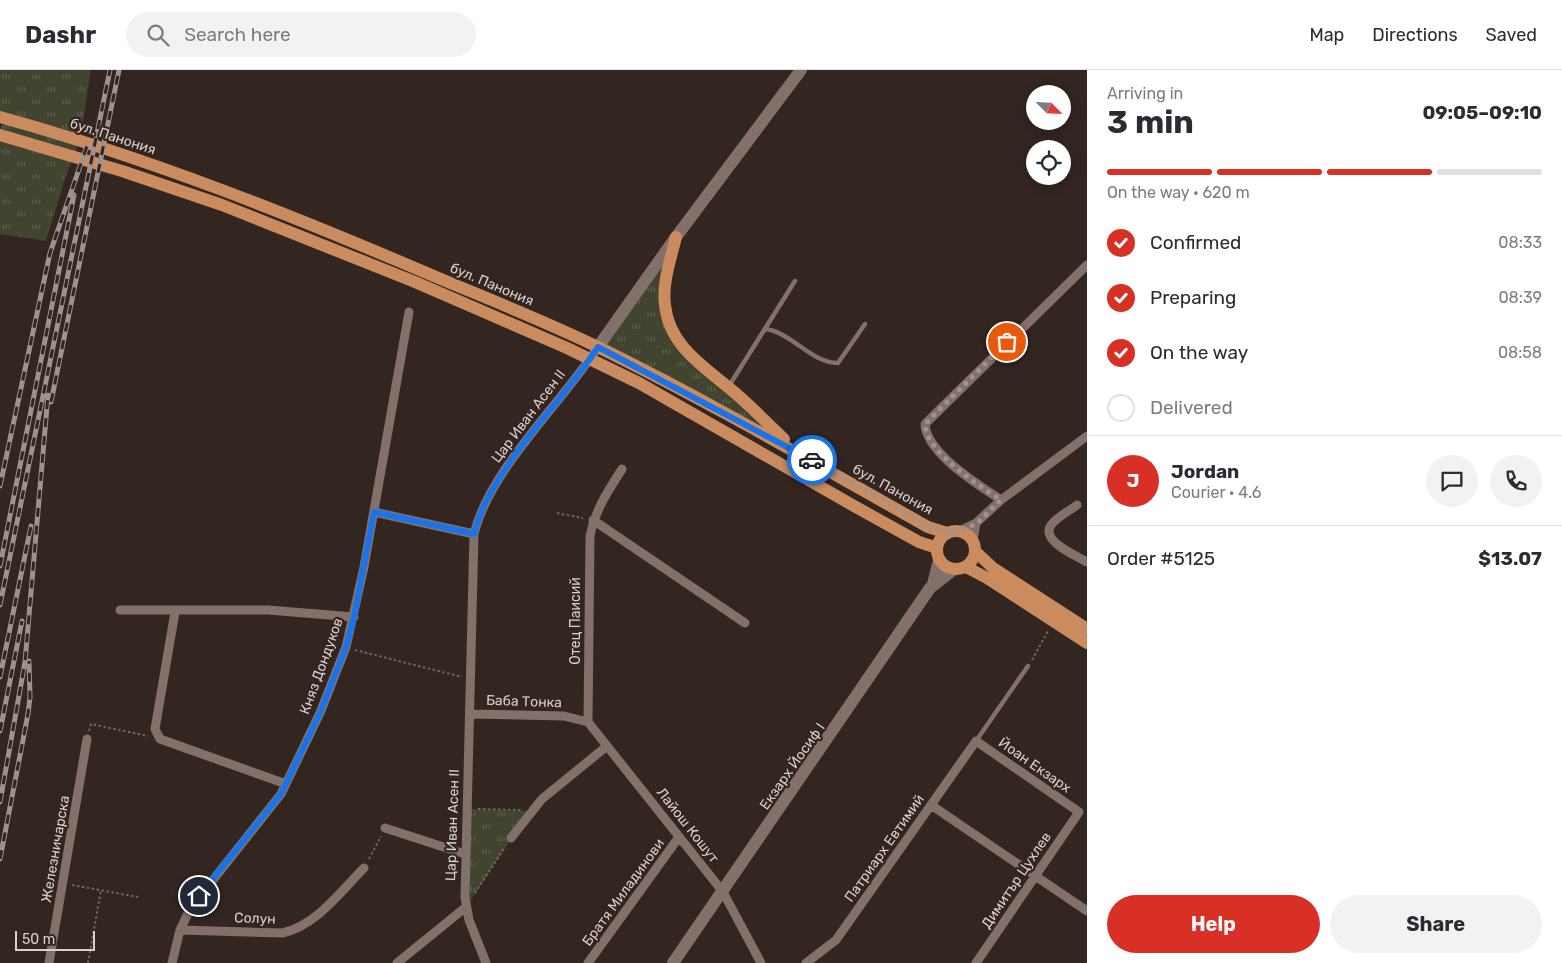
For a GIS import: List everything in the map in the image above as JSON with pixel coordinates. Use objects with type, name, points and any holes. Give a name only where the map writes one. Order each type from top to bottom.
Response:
[{"type":"main road","name":"бул. Панония","points":[[0,117],[125,155],[231,193],[338,234],[573,335],[799,453],[928,526],[953,532],[975,546],[993,568],[1087,629]]},
{"type":"main road","name":"бул. Панония","points":[[0,134],[122,171],[222,205],[415,282],[591,359],[726,432],[919,542],[960,568],[992,582],[1087,644]]},
{"type":"main road","points":[[676,237],[664,304],[667,320],[674,336],[688,353],[728,387],[799,453]]},
{"type":"main road","points":[[938,554],[939,542],[953,532]]},
{"type":"main road","points":[[960,568],[974,558],[975,546]]},
{"type":"street","name":"Цар Иван Асен II","points":[[486,963],[466,907],[465,854],[474,534],[478,516],[504,472],[591,359],[676,237],[801,70]]},
{"type":"street","points":[[1001,500],[946,460],[925,430],[925,424],[1087,265]]},
{"type":"street","name":"Княз Дондуков","points":[[172,963],[180,930],[199,896],[262,820],[286,784],[320,713],[346,647],[354,617],[410,312]]},
{"type":"street","points":[[953,532],[976,524],[1001,500],[1087,436]]},
{"type":"street","name":"Отец Паисий","points":[[588,722],[590,536],[593,520],[601,502],[622,469]]},
{"type":"street","points":[[1077,504],[1051,526],[1049,532],[1051,538],[1059,546],[1087,562]]},
{"type":"street","points":[[374,512],[474,534]]},
{"type":"street","points":[[593,520],[745,623]]},
{"type":"street","points":[[975,546],[976,524]]},
{"type":"street","name":"Екзарх Йосиф I","points":[[673,963],[933,584],[938,554]]},
{"type":"street","name":"Екзарх Йосиф I","points":[[933,584],[960,568]]},
{"type":"street","points":[[120,610],[176,612],[268,610],[354,617]]},
{"type":"street","points":[[176,612],[155,730],[160,739],[286,784]]},
{"type":"street","name":"Баба Тонка","points":[[470,714],[578,718]]},
{"type":"street","name":"Лайош Кошут","points":[[578,718],[588,722],[723,892],[761,963]]},
{"type":"street","name":"Железничарска","points":[[49,963],[64,884],[87,739]]},
{"type":"street","name":"Патриарх Евтимий","points":[[806,963],[836,940],[976,741]]},
{"type":"street","name":"Йоан Екзарх","points":[[976,741],[1079,812]]},
{"type":"street","points":[[511,838],[530,811],[561,782],[608,746]]},
{"type":"street","points":[[931,805],[1087,911]]},
{"type":"street","name":"Димитър Цухлев","points":[[976,963],[1079,812]]},
{"type":"street","points":[[385,828],[465,854]]},
{"type":"street","name":"Братя Миладинови","points":[[588,963],[679,837]]},
{"type":"street","name":"Солун","points":[[180,930],[282,933],[293,931],[312,919],[364,868]]},
{"type":"street","points":[[397,963],[466,907]]},
{"type":"lane","points":[[728,387],[795,281]]},
{"type":"lane","points":[[766,329],[783,334],[826,362],[838,364],[865,324]]},
{"type":"lane","points":[[976,741],[1028,666]]},
{"type":"path","points":[[557,513],[593,520]]},
{"type":"path","points":[[346,647],[470,679]]},
{"type":"path","points":[[87,739],[91,724],[160,739]]},
{"type":"path","points":[[467,809],[530,811]]},
{"type":"path","points":[[364,868],[385,828]]},
{"type":"path","points":[[466,907],[511,838]]},
{"type":"path","points":[[64,884],[138,897]]},
{"type":"path","points":[[88,963],[101,890]]},
{"type":"green space","points":[[0,70],[91,70],[80,140],[66,176],[46,241],[0,234],[0,129],[5,118],[0,117]]},
{"type":"green space","points":[[676,237],[666,287],[674,336],[799,453],[598,347]]},
{"type":"green space","points":[[467,809],[530,811],[466,907]]},
{"type":"railway","points":[[0,605],[110,70]]},
{"type":"railway","points":[[51,402],[119,70]]},
{"type":"railway","points":[[0,486],[50,253],[87,146]]},
{"type":"railway","points":[[0,566],[74,195]]},
{"type":"railway","points":[[0,802],[25,662],[48,395]]},
{"type":"railway","points":[[0,677],[31,526]]},
{"type":"railway","points":[[0,731],[22,621]]},
{"type":"railway","points":[[0,859],[28,714],[30,697],[29,661]]},
{"type":"way so far","points":[[812,460],[928,526],[947,533],[959,531],[976,524],[1001,500],[964,475],[946,460],[925,430],[925,424],[1007,342]]},
{"type":"route","points":[[199,896],[281,794],[320,713],[346,647],[354,617],[374,512],[474,534],[478,516],[504,472],[591,359],[598,347],[812,460]]}]
